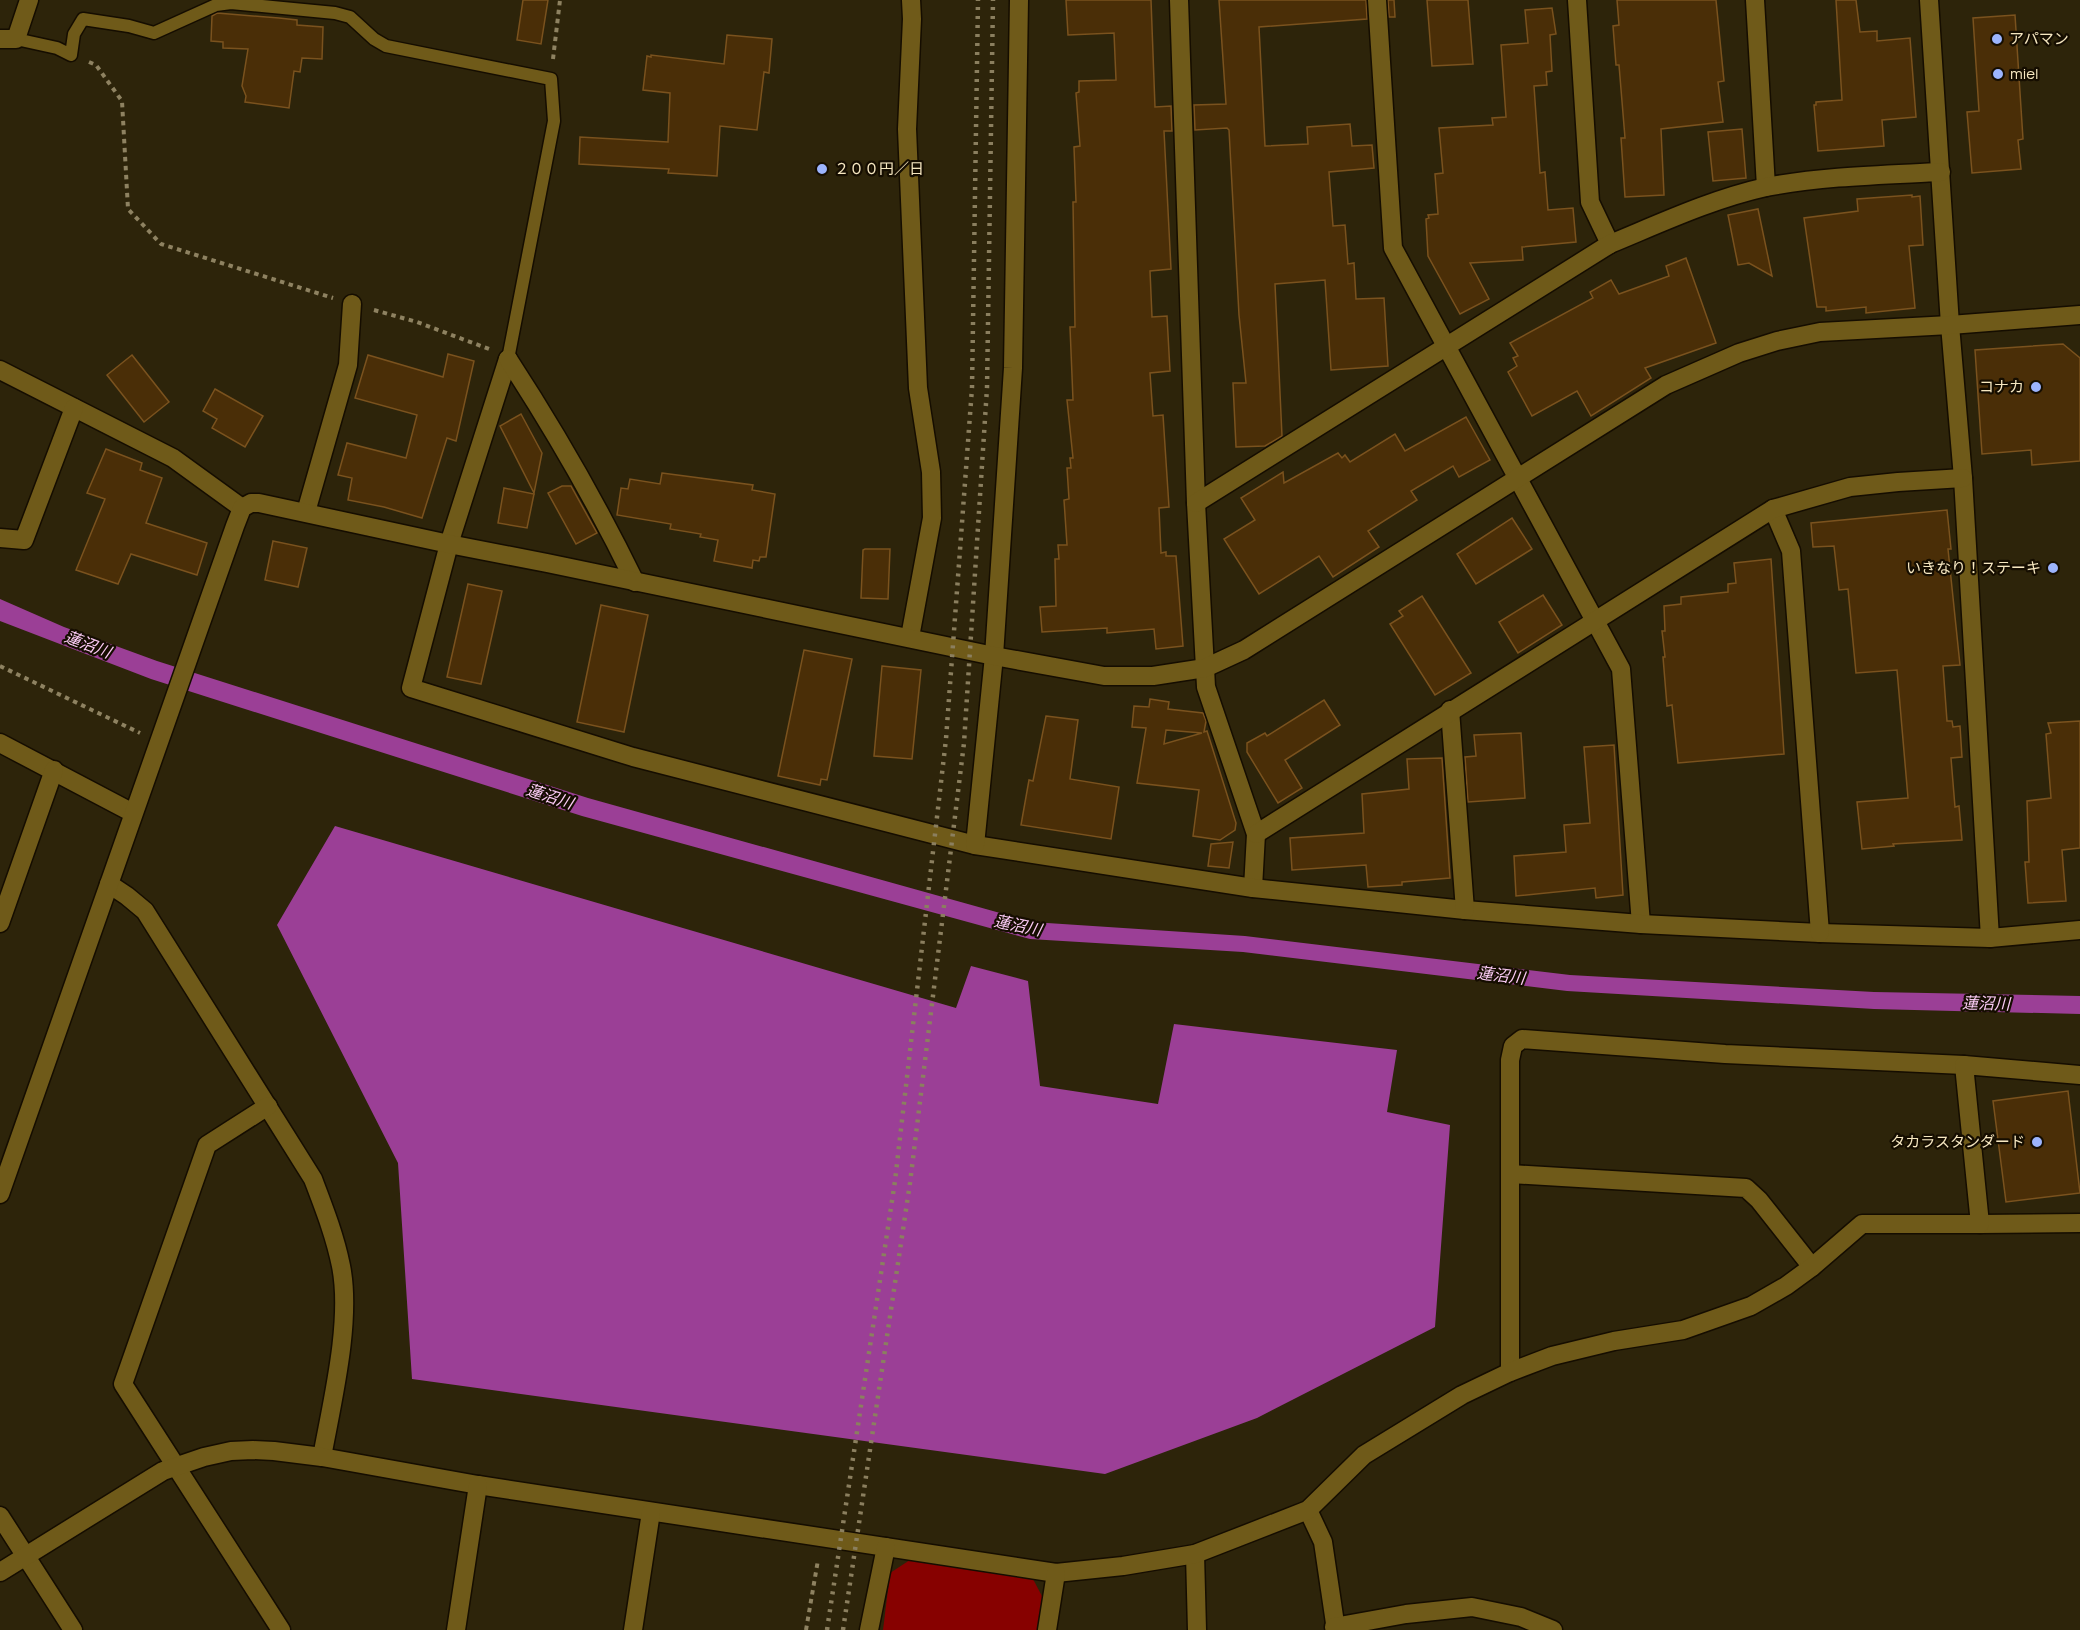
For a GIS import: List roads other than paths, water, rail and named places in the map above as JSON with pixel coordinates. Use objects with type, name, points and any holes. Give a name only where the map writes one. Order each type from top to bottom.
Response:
[{"type":"street","points":[[8,39],[29,0]]},
{"type":"street","points":[[910,0],[912,19],[907,129],[918,388],[931,472],[932,518],[910,637]]},
{"type":"street","points":[[975,845],[994,656],[1013,368],[1019,0]]},
{"type":"street","points":[[1179,0],[1196,503],[1204,668],[1206,687],[1256,834],[1253,888]]},
{"type":"street","points":[[1377,0],[1393,248],[1621,669],[1641,924]]},
{"type":"street","points":[[1577,0],[1590,202],[1610,244]]},
{"type":"street","points":[[1755,0],[1766,187]]},
{"type":"street","points":[[1929,0],[1950,325],[1963,478],[1990,938]]},
{"type":"street","points":[[1196,503],[1610,244],[1684,213],[1766,187],[1834,178],[1941,172]]},
{"type":"street","points":[[306,512],[348,365],[352,304]]},
{"type":"street","points":[[0,1194],[242,508],[251,503],[306,512],[449,544],[994,656],[1104,676],[1153,676],[1204,668],[1244,650],[1666,386],[1739,353],[1777,341],[1821,332],[2080,315]]},
{"type":"street","points":[[508,359],[551,425],[601,514],[634,582]]},
{"type":"street","points":[[508,359],[449,544],[411,688],[633,757],[975,845],[1253,888],[1465,910],[1641,924],[1820,933],[1990,938],[2080,930]]},
{"type":"street","points":[[0,370],[173,458],[242,508]]},
{"type":"street","points":[[0,538],[24,540],[74,408]]},
{"type":"street","points":[[1256,834],[1773,509],[1850,487],[1963,478]]},
{"type":"street","points":[[1773,509],[1791,551],[1820,933]]},
{"type":"street","points":[[1450,710],[1465,910]]},
{"type":"street","points":[[0,743],[133,813]]},
{"type":"street","points":[[0,923],[54,770]]},
{"type":"street","points":[[109,884],[145,911],[312,1179],[331,1225],[342,1268],[344,1314],[334,1393],[322,1457]]},
{"type":"street","points":[[1510,1372],[1510,1060],[1513,1046],[1522,1039],[1725,1054],[1964,1065],[2080,1075]]},
{"type":"street","points":[[1964,1065],[1980,1224]]},
{"type":"street","points":[[268,1106],[207,1145],[123,1384],[282,1630]]},
{"type":"street","points":[[1511,1174],[1746,1188],[1759,1200],[1812,1267]]},
{"type":"street","points":[[0,1572],[151,1477],[176,1466],[231,1451],[274,1451],[322,1457],[478,1485],[1056,1573],[1123,1566],[1195,1554],[1308,1510],[1364,1455],[1462,1395],[1510,1372],[1552,1356],[1614,1341],[1683,1330],[1751,1306],[1786,1286],[1812,1267],[1862,1224],[2080,1223]]},
{"type":"street","points":[[456,1630],[478,1485]]},
{"type":"street","points":[[1308,1510],[1323,1542],[1335,1628],[1406,1614],[1472,1607],[1521,1617],[1553,1630]]},
{"type":"street","points":[[633,1630],[651,1512]]},
{"type":"street","points":[[0,1516],[74,1630]]},
{"type":"street","points":[[869,1630],[886,1547]]},
{"type":"street","points":[[1195,1554],[1197,1630]]},
{"type":"street","points":[[1047,1630],[1056,1573]]},
{"type":"lane","points":[[8,39],[57,48],[71,55],[74,34],[82,19],[129,26],[154,33],[216,5],[283,4],[350,17],[374,39],[386,46],[551,79],[554,121],[508,359]]},
{"type":"water","name":"蓮沼川","points":[[0,599],[64,627],[157,661],[588,798],[1032,922],[1245,936],[1570,975],[1874,992],[2080,996],[2080,1014],[1874,1009],[1567,991],[1243,952],[1030,939],[582,816],[151,679],[0,621]]},
{"type":"water","points":[[335,826],[956,1008],[971,966],[1028,981],[1040,1086],[1158,1104],[1174,1024],[1397,1050],[1387,1112],[1450,1125],[1435,1327],[1257,1418],[1105,1474],[412,1379],[398,1163],[277,925]]},
{"type":"railway","points":[[827,1630],[895,1181],[946,739],[972,388],[978,0]]},
{"type":"railway","points":[[843,1630],[910,1183],[964,743],[987,388],[993,0]]},
{"type":"place","name":"アパマン","points":[[1997,39]]},
{"type":"place","name":"miel","points":[[1998,74]]},
{"type":"place","name":"２００円／日","points":[[822,169]]},
{"type":"place","name":"コナカ","points":[[2036,387]]},
{"type":"place","name":"いきなり！ステーキ","points":[[2053,568]]},
{"type":"place","name":"タカラスタンダード","points":[[2037,1142]]}]
